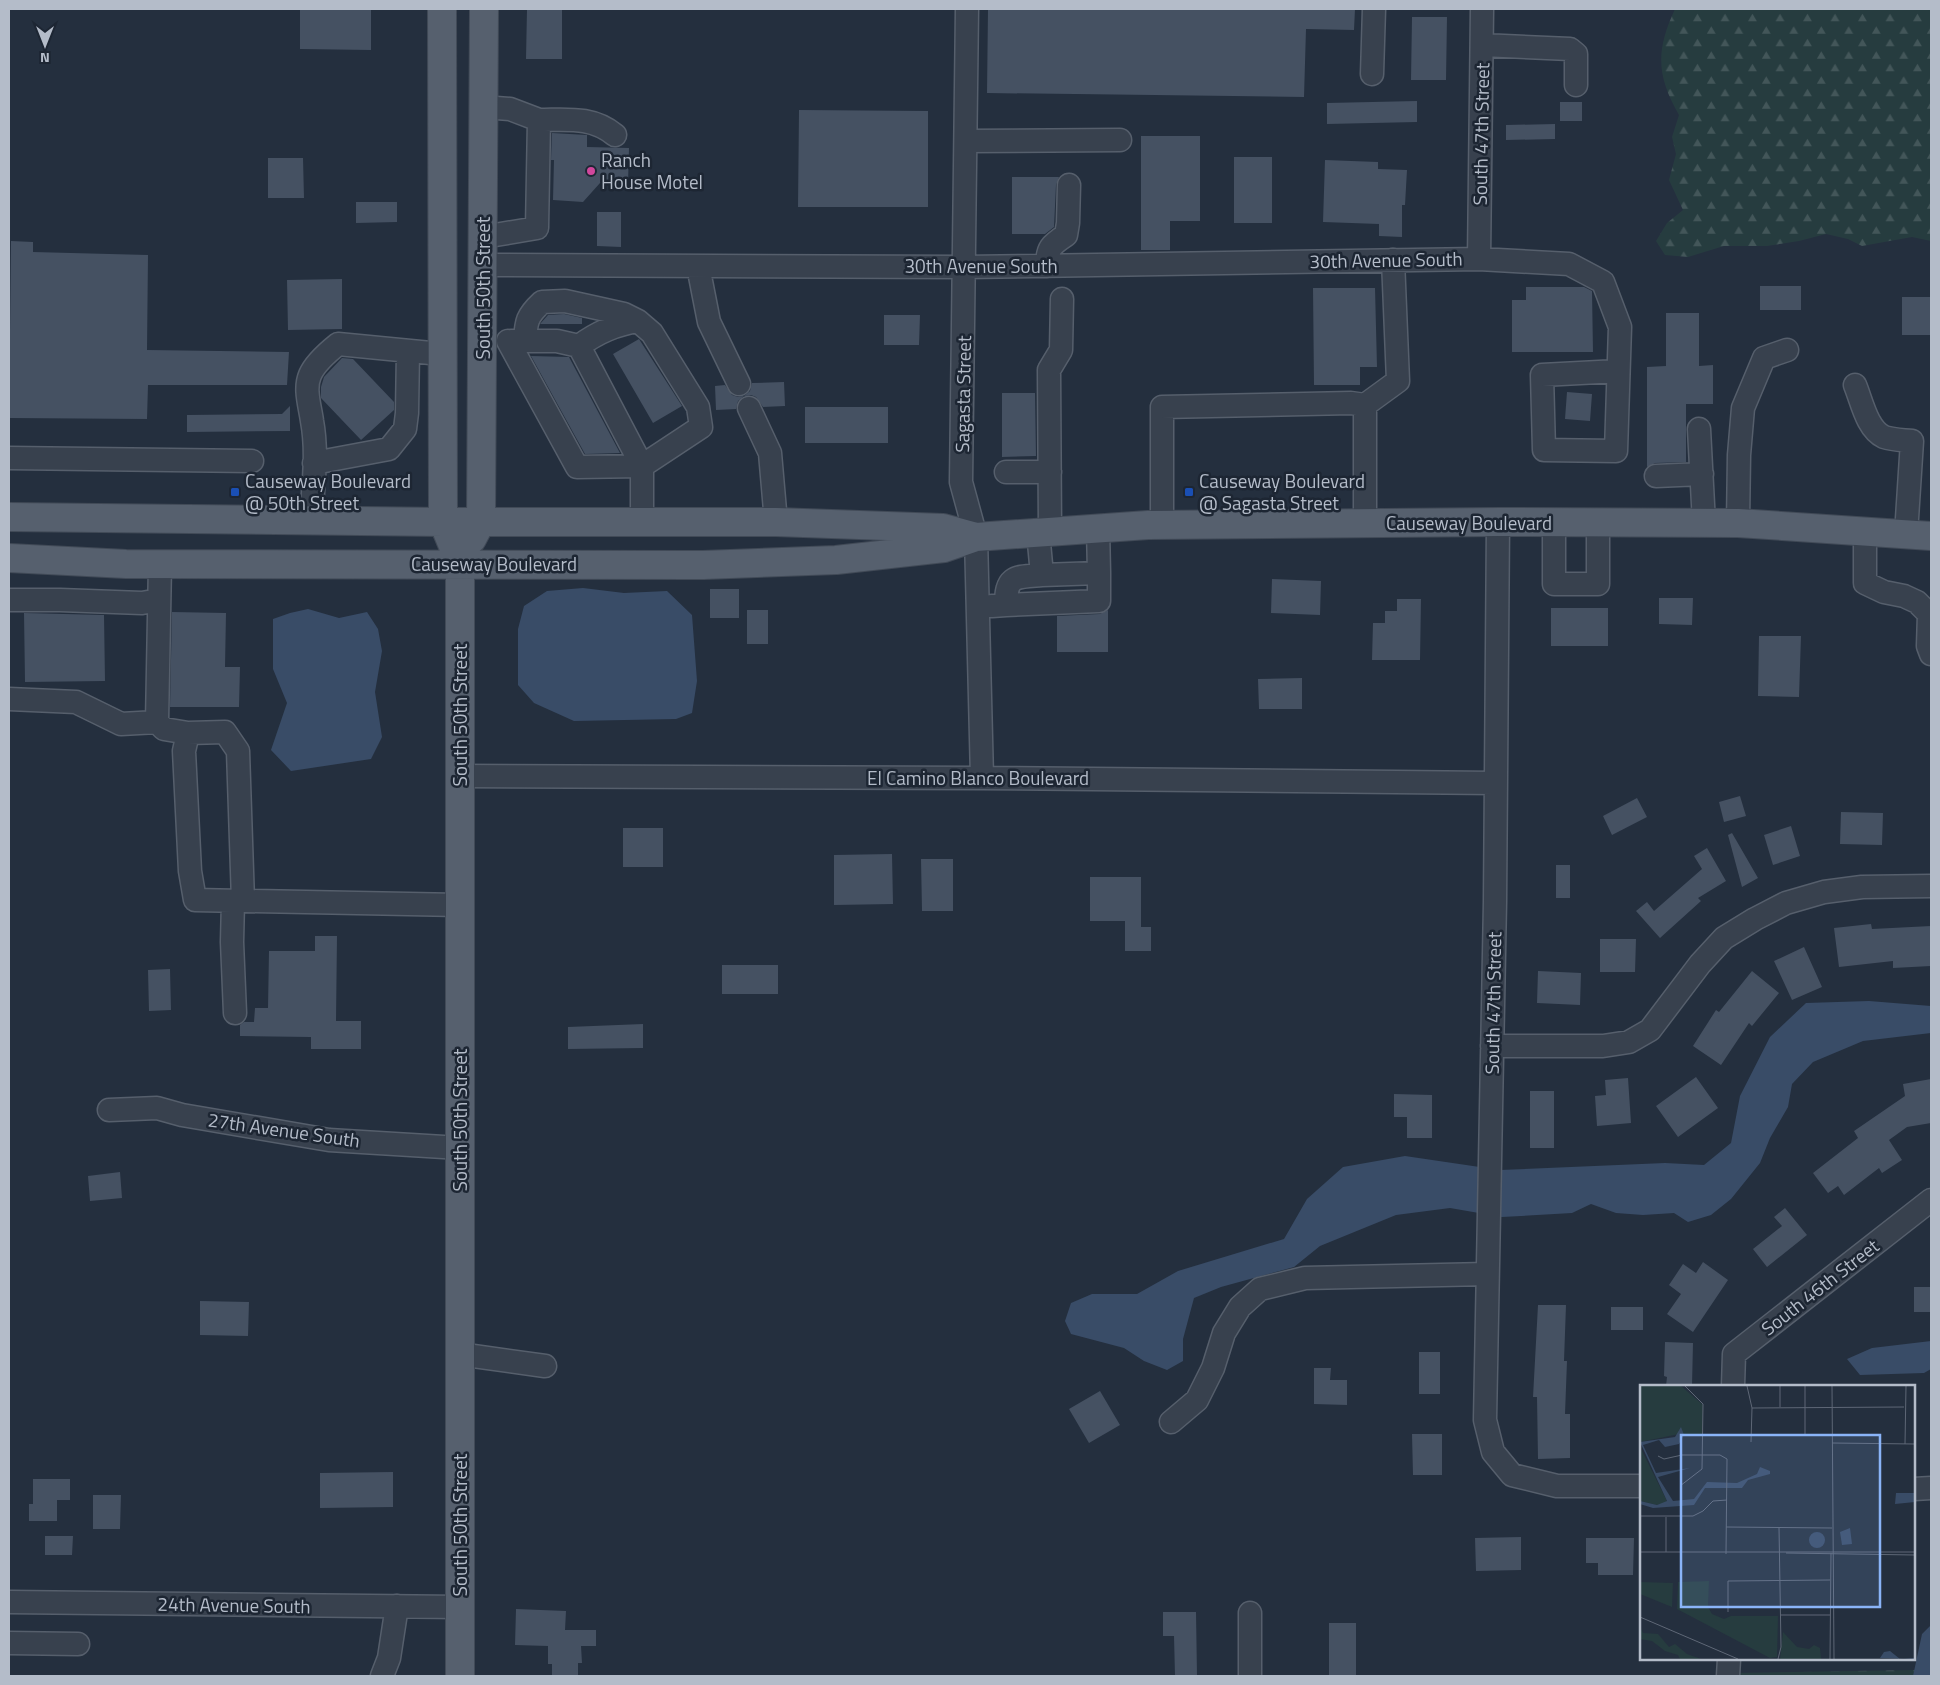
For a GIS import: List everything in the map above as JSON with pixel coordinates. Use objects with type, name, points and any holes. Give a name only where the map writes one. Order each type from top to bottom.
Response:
[{"type":"main road","name":"South 50th Street","points":[[442,9],[442,522],[460,563],[460,1676]]},
{"type":"main road","name":"South 50th Street","points":[[460,563],[480,522],[505,341],[483,265],[484,9]]},
{"type":"main road","name":"Causeway Boulevard","points":[[9,517],[442,522],[776,522],[942,528],[976,537]]},
{"type":"main road","name":"Causeway Boulevard","points":[[9,558],[160,564],[460,563],[704,565],[836,560],[944,548],[976,537],[1162,525],[1498,522],[1738,523],[1919,535]]},
{"type":"street","name":"Sagasta Street","points":[[967,9],[961,482],[976,537],[982,778]]},
{"type":"street","points":[[1372,74],[1374,9]]},
{"type":"street","name":"South 47th Street","points":[[1479,259],[1482,9]]},
{"type":"street","points":[[1482,45],[1570,49],[1576,54],[1576,85]]},
{"type":"street","points":[[484,107],[510,109],[539,120],[587,121],[604,126],[615,135]]},
{"type":"street","points":[[483,237],[537,228],[539,120]]},
{"type":"street","points":[[966,141],[1120,140]]},
{"type":"street","points":[[1047,266],[1047,255],[1051,245],[1066,235],[1069,185]]},
{"type":"street","name":"30th Avenue South","points":[[483,265],[965,267],[1479,259],[1569,264],[1603,282],[1620,326],[1616,451],[1544,450],[1542,375],[1618,371]]},
{"type":"street","points":[[1162,525],[1162,408],[1351,403],[1365,405],[1398,381],[1393,260]]},
{"type":"street","points":[[698,266],[709,322],[739,384]]},
{"type":"street","points":[[1042,575],[1050,472],[1050,370],[1061,350],[1062,299]]},
{"type":"street","points":[[565,301],[624,314],[638,321],[652,333],[698,406],[701,427],[642,466],[578,467],[505,341],[542,302],[565,301]]},
{"type":"street","points":[[505,341],[557,341],[579,346],[593,336],[616,325],[638,321]]},
{"type":"street","points":[[311,520],[314,463],[312,422],[307,396],[310,375],[327,353],[338,344],[441,354]]},
{"type":"street","points":[[579,346],[642,466],[642,522]]},
{"type":"street","points":[[1738,523],[1739,455],[1743,408],[1764,358],[1787,350]]},
{"type":"street","points":[[314,463],[389,449],[405,429],[408,351]]},
{"type":"street","points":[[1855,386],[1870,423],[1882,436],[1922,441],[1919,535]]},
{"type":"street","points":[[1365,405],[1363,476],[1365,523]]},
{"type":"street","points":[[749,408],[770,453],[776,522]]},
{"type":"street","points":[[1700,429],[1704,523]]},
{"type":"street","points":[[9,458],[252,461]]},
{"type":"street","points":[[1006,472],[1050,472]]},
{"type":"street","points":[[1656,476],[1702,474]]},
{"type":"street","name":"South 47th Street","points":[[1498,522],[1495,902],[1485,1420],[1493,1452],[1512,1475],[1557,1486],[1640,1486]]},
{"type":"street","points":[[1554,522],[1554,584],[1598,584],[1598,522]]},
{"type":"street","points":[[978,607],[1099,601],[1098,528]]},
{"type":"street","points":[[1865,532],[1865,583],[1884,592],[1904,596],[1917,602],[1929,614],[1928,646],[1931,654]]},
{"type":"street","points":[[160,564],[157,722],[164,729],[188,733],[225,732],[238,751],[238,901],[232,942],[235,1013]]},
{"type":"street","points":[[1006,605],[1006,589],[1012,579],[1019,576],[1099,573]]},
{"type":"street","points":[[9,600],[142,603],[159,600]]},
{"type":"street","points":[[9,699],[76,702],[120,724],[157,722]]},
{"type":"street","points":[[188,733],[184,751],[190,871],[195,900],[460,905]]},
{"type":"street","name":"El Camino Blanco Boulevard","points":[[460,776],[982,778],[1495,783]]},
{"type":"street","points":[[1492,1046],[1603,1046],[1629,1042],[1650,1030],[1700,964],[1724,938],[1755,919],[1786,903],[1824,892],[1862,887],[1931,886]]},
{"type":"street","name":"27th Avenue South","points":[[109,1110],[157,1108],[182,1116],[329,1140],[460,1148]]},
{"type":"street","name":"South 46th Street","points":[[1733,1385],[1734,1354],[1931,1200]]},
{"type":"street","points":[[1171,1422],[1197,1400],[1213,1368],[1224,1333],[1240,1307],[1260,1289],[1305,1278],[1487,1274]]},
{"type":"street","points":[[459,1354],[545,1366]]},
{"type":"street","points":[[1915,1489],[1931,1488]]},
{"type":"street","name":"24th Avenue South","points":[[9,1602],[460,1607]]},
{"type":"street","points":[[382,1676],[389,1658],[396,1606]]},
{"type":"street","points":[[1250,1613],[1250,1676]]},
{"type":"street","points":[[9,1643],[78,1644]]},
{"type":"street","points":[[1728,1660],[1728,1676]]},
{"type":"green space","points":[[1675,9],[1931,9],[1931,241],[1912,237],[1862,246],[1848,239],[1826,234],[1767,246],[1724,246],[1688,257],[1665,255],[1656,241],[1667,223],[1683,210],[1669,180],[1676,154],[1672,137],[1679,115],[1666,87],[1661,62],[1664,37]]},
{"type":"green space","points":[[1915,1670],[1914,1676],[1731,1676],[1731,1673]]},
{"type":"water","points":[[583,588],[624,593],[667,591],[692,615],[697,681],[692,713],[676,719],[574,721],[534,703],[518,685],[518,629],[524,606],[547,591]]},
{"type":"water","points":[[308,609],[339,618],[367,612],[378,629],[382,651],[375,692],[382,737],[371,759],[291,771],[271,750],[287,703],[273,669],[273,619]]},
{"type":"water","points":[[1869,1001],[1931,1006],[1931,1033],[1863,1041],[1813,1062],[1792,1084],[1788,1107],[1770,1138],[1760,1163],[1731,1199],[1711,1215],[1688,1222],[1674,1213],[1643,1215],[1616,1213],[1591,1204],[1572,1213],[1502,1217],[1450,1208],[1396,1215],[1320,1246],[1294,1267],[1221,1287],[1194,1298],[1183,1339],[1183,1361],[1167,1370],[1144,1361],[1124,1348],[1071,1334],[1065,1321],[1071,1303],[1092,1294],[1137,1294],[1178,1271],[1284,1239],[1307,1199],[1343,1167],[1405,1156],[1500,1170],[1665,1163],[1704,1165],[1731,1143],[1740,1096],[1770,1037],[1806,1003]]},
{"type":"water","points":[[1931,1341],[1931,1369],[1924,1373],[1860,1375],[1847,1359],[1872,1348]]},
{"type":"water","points":[[1931,1625],[1931,1676],[1913,1676],[1922,1634]]},
{"type":"building","points":[[300,9],[371,9],[371,50],[300,49]]},
{"type":"building","points":[[527,9],[562,9],[562,59],[526,59]]},
{"type":"building","points":[[988,9],[1355,9],[1354,30],[1306,29],[1304,97],[987,93]]},
{"type":"building","points":[[1412,17],[1447,17],[1446,80],[1411,80]]},
{"type":"building","points":[[1417,101],[1417,122],[1327,124],[1327,103]]},
{"type":"building","points":[[1560,102],[1582,102],[1582,121],[1560,121]]},
{"type":"building","points":[[799,110],[928,111],[928,207],[798,207]]},
{"type":"building","points":[[1555,124],[1555,139],[1506,140],[1506,125]]},
{"type":"building","name":"Ranch House Motel","points":[[552,133],[587,135],[587,147],[629,148],[628,184],[600,183],[583,202],[553,200],[554,160],[551,160]]},
{"type":"building","points":[[1141,136],[1200,136],[1200,221],[1170,221],[1170,250],[1141,250]]},
{"type":"building","points":[[1234,157],[1272,157],[1272,223],[1234,223]]},
{"type":"building","points":[[268,158],[303,158],[304,198],[268,198]]},
{"type":"building","points":[[1325,160],[1378,162],[1378,169],[1407,170],[1405,205],[1402,205],[1402,237],[1379,236],[1379,224],[1323,222]]},
{"type":"building","points":[[1012,177],[1059,177],[1056,185],[1054,227],[1045,234],[1012,234]]},
{"type":"building","points":[[356,202],[397,202],[397,222],[356,223]]},
{"type":"building","points":[[597,212],[621,212],[621,247],[597,246]]},
{"type":"building","points":[[11,241],[33,242],[33,252],[148,255],[147,350],[289,352],[287,385],[148,385],[147,419],[9,418]]},
{"type":"building","points":[[342,279],[342,329],[288,330],[287,280]]},
{"type":"building","points":[[1760,286],[1801,286],[1801,310],[1760,310]]},
{"type":"building","points":[[1526,287],[1584,287],[1592,291],[1593,352],[1512,352],[1512,300],[1526,300]]},
{"type":"building","points":[[1313,288],[1375,288],[1377,367],[1360,367],[1360,385],[1314,385]]},
{"type":"building","points":[[1902,297],[1931,297],[1931,335],[1902,335]]},
{"type":"building","points":[[1666,313],[1699,313],[1699,366],[1713,365],[1713,404],[1686,404],[1686,462],[1655,463],[1647,467],[1647,367],[1666,366]]},
{"type":"building","points":[[564,314],[582,318],[582,324],[540,324],[548,315]]},
{"type":"building","points":[[884,315],[920,315],[919,345],[884,345]]},
{"type":"building","points":[[639,339],[682,406],[653,423],[613,354]]},
{"type":"building","points":[[531,356],[569,357],[620,453],[585,454]]},
{"type":"building","points":[[342,358],[353,359],[394,402],[394,410],[361,440],[321,398],[321,387],[324,377]]},
{"type":"building","points":[[784,382],[785,406],[763,407],[756,397],[751,395],[744,396],[750,391],[752,383]]},
{"type":"building","points":[[725,385],[732,395],[744,396],[738,401],[736,409],[716,410],[715,386]]},
{"type":"building","points":[[1567,392],[1592,394],[1590,421],[1565,419]]},
{"type":"building","points":[[1002,393],[1035,393],[1036,456],[1002,457]]},
{"type":"building","points":[[290,406],[290,431],[187,432],[187,415],[282,414]]},
{"type":"building","points":[[805,407],[888,407],[888,443],[805,443]]},
{"type":"building","points":[[1272,579],[1321,581],[1320,615],[1271,613]]},
{"type":"building","points":[[710,589],[739,589],[739,618],[710,618]]},
{"type":"building","points":[[1659,598],[1693,598],[1692,625],[1659,624]]},
{"type":"building","points":[[1397,599],[1421,599],[1420,660],[1372,660],[1373,623],[1385,623],[1385,611],[1397,611]]},
{"type":"building","points":[[1551,608],[1608,608],[1608,646],[1551,646]]},
{"type":"building","points":[[747,610],[768,610],[768,644],[747,644]]},
{"type":"building","points":[[1108,610],[1108,652],[1057,652],[1057,616],[1100,614]]},
{"type":"building","points":[[172,612],[226,613],[225,667],[240,667],[239,707],[170,707]]},
{"type":"building","points":[[24,613],[104,615],[105,681],[25,682]]},
{"type":"building","points":[[1759,636],[1801,636],[1799,697],[1758,696]]},
{"type":"building","points":[[1302,678],[1302,709],[1259,709],[1258,679]]},
{"type":"building","points":[[1740,796],[1746,816],[1724,822],[1719,802]]},
{"type":"building","points":[[1637,798],[1647,817],[1612,835],[1603,816]]},
{"type":"building","points":[[1841,812],[1883,813],[1882,845],[1840,844]]},
{"type":"building","points":[[1791,826],[1800,856],[1773,865],[1764,835]]},
{"type":"building","points":[[623,828],[663,828],[663,867],[623,867]]},
{"type":"building","points":[[1732,833],[1758,878],[1742,887],[1728,835]]},
{"type":"building","points":[[1707,848],[1726,881],[1698,898],[1701,901],[1660,938],[1636,911],[1647,902],[1654,911],[1702,869],[1694,856]]},
{"type":"building","points":[[892,854],[893,904],[834,905],[834,855]]},
{"type":"building","points":[[921,859],[953,859],[953,911],[922,911]]},
{"type":"building","points":[[1556,865],[1570,865],[1570,898],[1556,898]]},
{"type":"building","points":[[1090,877],[1141,877],[1141,927],[1151,927],[1151,951],[1125,951],[1125,921],[1090,921]]},
{"type":"building","points":[[1871,924],[1872,929],[1931,926],[1931,966],[1893,968],[1893,961],[1839,967],[1834,928]]},
{"type":"building","points":[[315,936],[337,936],[336,1021],[361,1021],[361,1049],[311,1049],[311,1037],[240,1036],[240,1025],[244,1022],[254,1022],[255,1008],[268,1008],[269,951],[315,951]]},
{"type":"building","points":[[1600,939],[1636,939],[1635,972],[1600,972]]},
{"type":"building","points":[[1804,947],[1822,987],[1792,1000],[1774,961]]},
{"type":"building","points":[[722,965],[778,965],[778,994],[722,994]]},
{"type":"building","points":[[170,969],[171,1010],[149,1011],[148,970]]},
{"type":"building","points":[[1538,971],[1581,973],[1580,1005],[1537,1003]]},
{"type":"building","points":[[1752,971],[1779,993],[1752,1026],[1749,1023],[1721,1065],[1693,1046],[1716,1010],[1719,1012]]},
{"type":"building","points":[[643,1024],[643,1048],[568,1049],[568,1027]]},
{"type":"building","points":[[1696,1077],[1718,1108],[1678,1137],[1656,1106]]},
{"type":"building","points":[[1628,1078],[1631,1123],[1597,1126],[1595,1096],[1606,1095],[1605,1080]]},
{"type":"building","points":[[1931,1079],[1931,1123],[1907,1127],[1889,1140],[1902,1160],[1882,1173],[1879,1168],[1844,1195],[1838,1186],[1828,1193],[1813,1173],[1858,1138],[1854,1131],[1905,1096],[1903,1084]]},
{"type":"building","points":[[1530,1091],[1554,1091],[1554,1148],[1530,1148]]},
{"type":"building","points":[[1394,1094],[1432,1095],[1432,1138],[1407,1138],[1407,1117],[1394,1117]]},
{"type":"building","points":[[120,1172],[122,1198],[90,1201],[88,1176]]},
{"type":"building","points":[[1785,1208],[1807,1235],[1767,1267],[1753,1249],[1782,1226],[1774,1217]]},
{"type":"building","points":[[1703,1262],[1728,1280],[1693,1332],[1667,1314],[1681,1294],[1669,1285],[1683,1264],[1696,1273]]},
{"type":"building","points":[[1914,1287],[1931,1287],[1931,1312],[1914,1312]]},
{"type":"building","points":[[200,1301],[249,1302],[248,1336],[200,1335]]},
{"type":"building","points":[[1538,1305],[1566,1305],[1564,1361],[1567,1361],[1565,1414],[1570,1414],[1570,1458],[1538,1459],[1537,1397],[1533,1397]]},
{"type":"building","points":[[1611,1307],[1643,1307],[1643,1330],[1611,1330]]},
{"type":"building","points":[[1665,1342],[1693,1343],[1692,1385],[1666,1385],[1667,1377],[1664,1376]]},
{"type":"building","points":[[1419,1352],[1440,1352],[1440,1394],[1419,1394]]},
{"type":"building","points":[[1314,1368],[1331,1368],[1330,1380],[1347,1380],[1347,1405],[1314,1404]]},
{"type":"building","points":[[1100,1391],[1120,1425],[1089,1443],[1069,1409]]},
{"type":"building","points":[[1412,1434],[1442,1434],[1442,1475],[1413,1475]]},
{"type":"building","points":[[393,1472],[393,1507],[320,1508],[320,1473]]},
{"type":"building","points":[[33,1479],[70,1479],[70,1500],[57,1500],[57,1521],[29,1521],[29,1504],[33,1504]]},
{"type":"building","points":[[93,1495],[121,1495],[120,1529],[93,1529]]},
{"type":"building","points":[[45,1536],[73,1536],[72,1555],[45,1555]]},
{"type":"building","points":[[1521,1537],[1521,1570],[1476,1571],[1475,1538]]},
{"type":"building","points":[[1586,1538],[1634,1538],[1633,1575],[1598,1575],[1598,1563],[1586,1563]]},
{"type":"building","points":[[516,1609],[566,1611],[565,1630],[596,1630],[596,1646],[581,1646],[582,1663],[578,1663],[578,1676],[552,1676],[552,1664],[548,1664],[548,1646],[515,1645]]},
{"type":"building","points":[[1163,1612],[1196,1612],[1197,1676],[1175,1676],[1174,1636],[1163,1636]]},
{"type":"building","points":[[1329,1623],[1356,1623],[1356,1676],[1329,1676]]},
{"type":"place","name":"Ranch House Motel","points":[[591,171]]},
{"type":"place","name":"Causeway Boulevard @ 50th Street","points":[[235,492]]},
{"type":"place","name":"Causeway Boulevard @ Sagasta Street","points":[[1189,492]]}]
